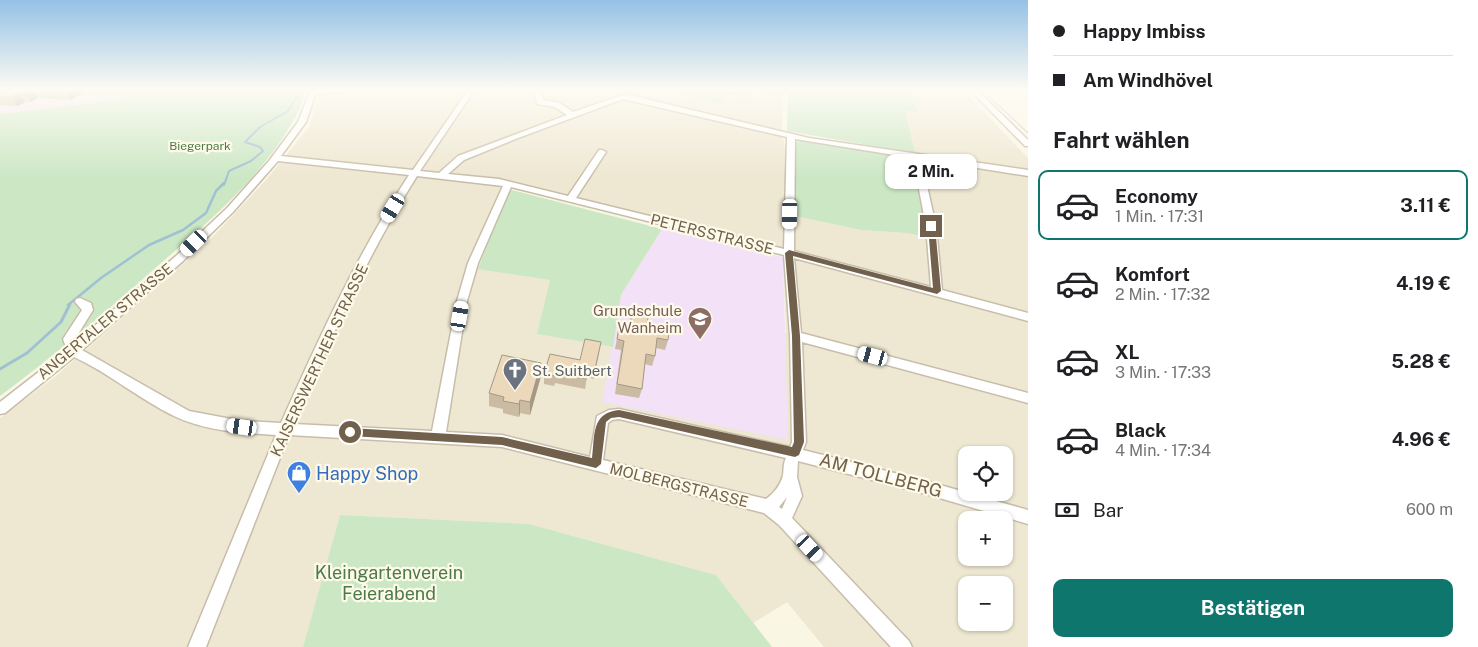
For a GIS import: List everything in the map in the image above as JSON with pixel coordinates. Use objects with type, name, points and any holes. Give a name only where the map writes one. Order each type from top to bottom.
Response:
[{"type":"street","name":"ANGERTALER STRASSE","points":[[0,409],[155,281],[234,205],[277,158],[303,119]]},
{"type":"street","name":"KAISERSWERTHER STRASSE","points":[[197,647],[286,428],[346,294],[415,172],[451,119]]},
{"type":"street","points":[[442,175],[461,158],[561,119]]},
{"type":"street","points":[[730,119],[791,136],[917,158],[1028,173]]},
{"type":"street","points":[[1003,119],[1028,144]]},
{"type":"street","points":[[784,520],[795,496],[790,477],[790,464],[799,442],[796,336],[789,253],[791,136]]},
{"type":"street","points":[[570,200],[602,152]]},
{"type":"street","name":"PETERSSTRASSE","points":[[277,158],[442,175],[508,184],[789,253],[937,291],[1028,317]]},
{"type":"street","points":[[917,158],[931,226],[937,291]]},
{"type":"street","points":[[438,436],[462,301],[473,264],[508,184]]},
{"type":"street","points":[[72,351],[69,338],[88,310],[87,306],[80,302]]},
{"type":"street","points":[[796,336],[1028,398]]},
{"type":"street","name":"MOLBERGSTRASSE","points":[[72,351],[96,360],[179,412],[208,422],[242,427],[438,436],[502,441],[768,507]]},
{"type":"street","name":"AM TOLLBERG","points":[[596,464],[602,420],[609,415],[619,414],[795,452],[959,495],[1028,517]]},
{"type":"street","points":[[790,477],[779,498],[768,507],[784,520],[903,647]]},
{"type":"shaded area","points":[[312,119],[782,119],[782,131],[786,156],[785,249],[512,182],[478,268],[550,280],[537,334],[613,347],[603,402],[786,333],[783,257],[795,259],[795,216],[861,230],[906,233],[931,238],[907,119],[991,119],[1028,158],[1028,647],[824,647],[787,602],[753,623],[716,575],[529,524],[340,515],[303,647],[0,647],[0,418],[56,376],[208,242],[266,180],[309,127]]},
{"type":"shaded area","name":"Grundschule Wanheim","points":[[662,229],[783,257],[788,440],[602,402],[621,295]]},
{"type":"green space","name":"Biegerpark","points":[[0,119],[294,119],[270,156],[253,177],[214,216],[116,303],[0,396]]},
{"type":"green space","points":[[787,119],[907,119],[915,153],[787,131]]},
{"type":"green space","points":[[803,141],[913,159],[920,185],[928,237],[906,233],[861,230],[795,216],[796,142]]},
{"type":"green space","points":[[508,189],[662,229],[621,295],[613,347],[537,334],[550,280],[478,269]]},
{"type":"green space","name":"Kleingartenverein Feierabend","points":[[340,515],[529,524],[716,575],[772,647],[303,647]]},
{"type":"building","points":[[632,314],[648,317],[647,326],[669,330],[668,340],[657,338],[655,356],[646,354],[642,389],[617,384],[624,341],[617,339],[619,328],[629,330]]},
{"type":"building","points":[[585,339],[601,342],[595,369],[589,368],[586,379],[556,373],[555,376],[544,374],[550,354],[580,360]]},
{"type":"building","name":"St. Suitbert","points":[[502,355],[541,363],[530,402],[520,400],[519,404],[503,401],[504,397],[489,393]]},
{"type":"waterway","points":[[224,185],[229,171],[251,161],[263,151],[260,147],[245,142],[260,127],[274,119]]},
{"type":"waterway","points":[[68,305],[101,278],[149,245],[183,230],[206,213],[216,191],[224,183]]},
{"type":"waterway","points":[[0,369],[27,353],[61,322],[70,304]]},
{"type":"tram line","points":[[1013,119],[1028,133]]},
{"type":"place","name":"Grundschule Wanheim","points":[[700,340]]},
{"type":"place","name":"St. Suitbert","points":[[515,391]]},
{"type":"place","name":"Happy Shop","points":[[299,494]]},
{"type":"route","points":[[350,432],[502,441],[596,464],[602,420],[609,415],[619,414],[795,452],[799,442],[796,336],[789,253],[937,291],[931,226]]}]
